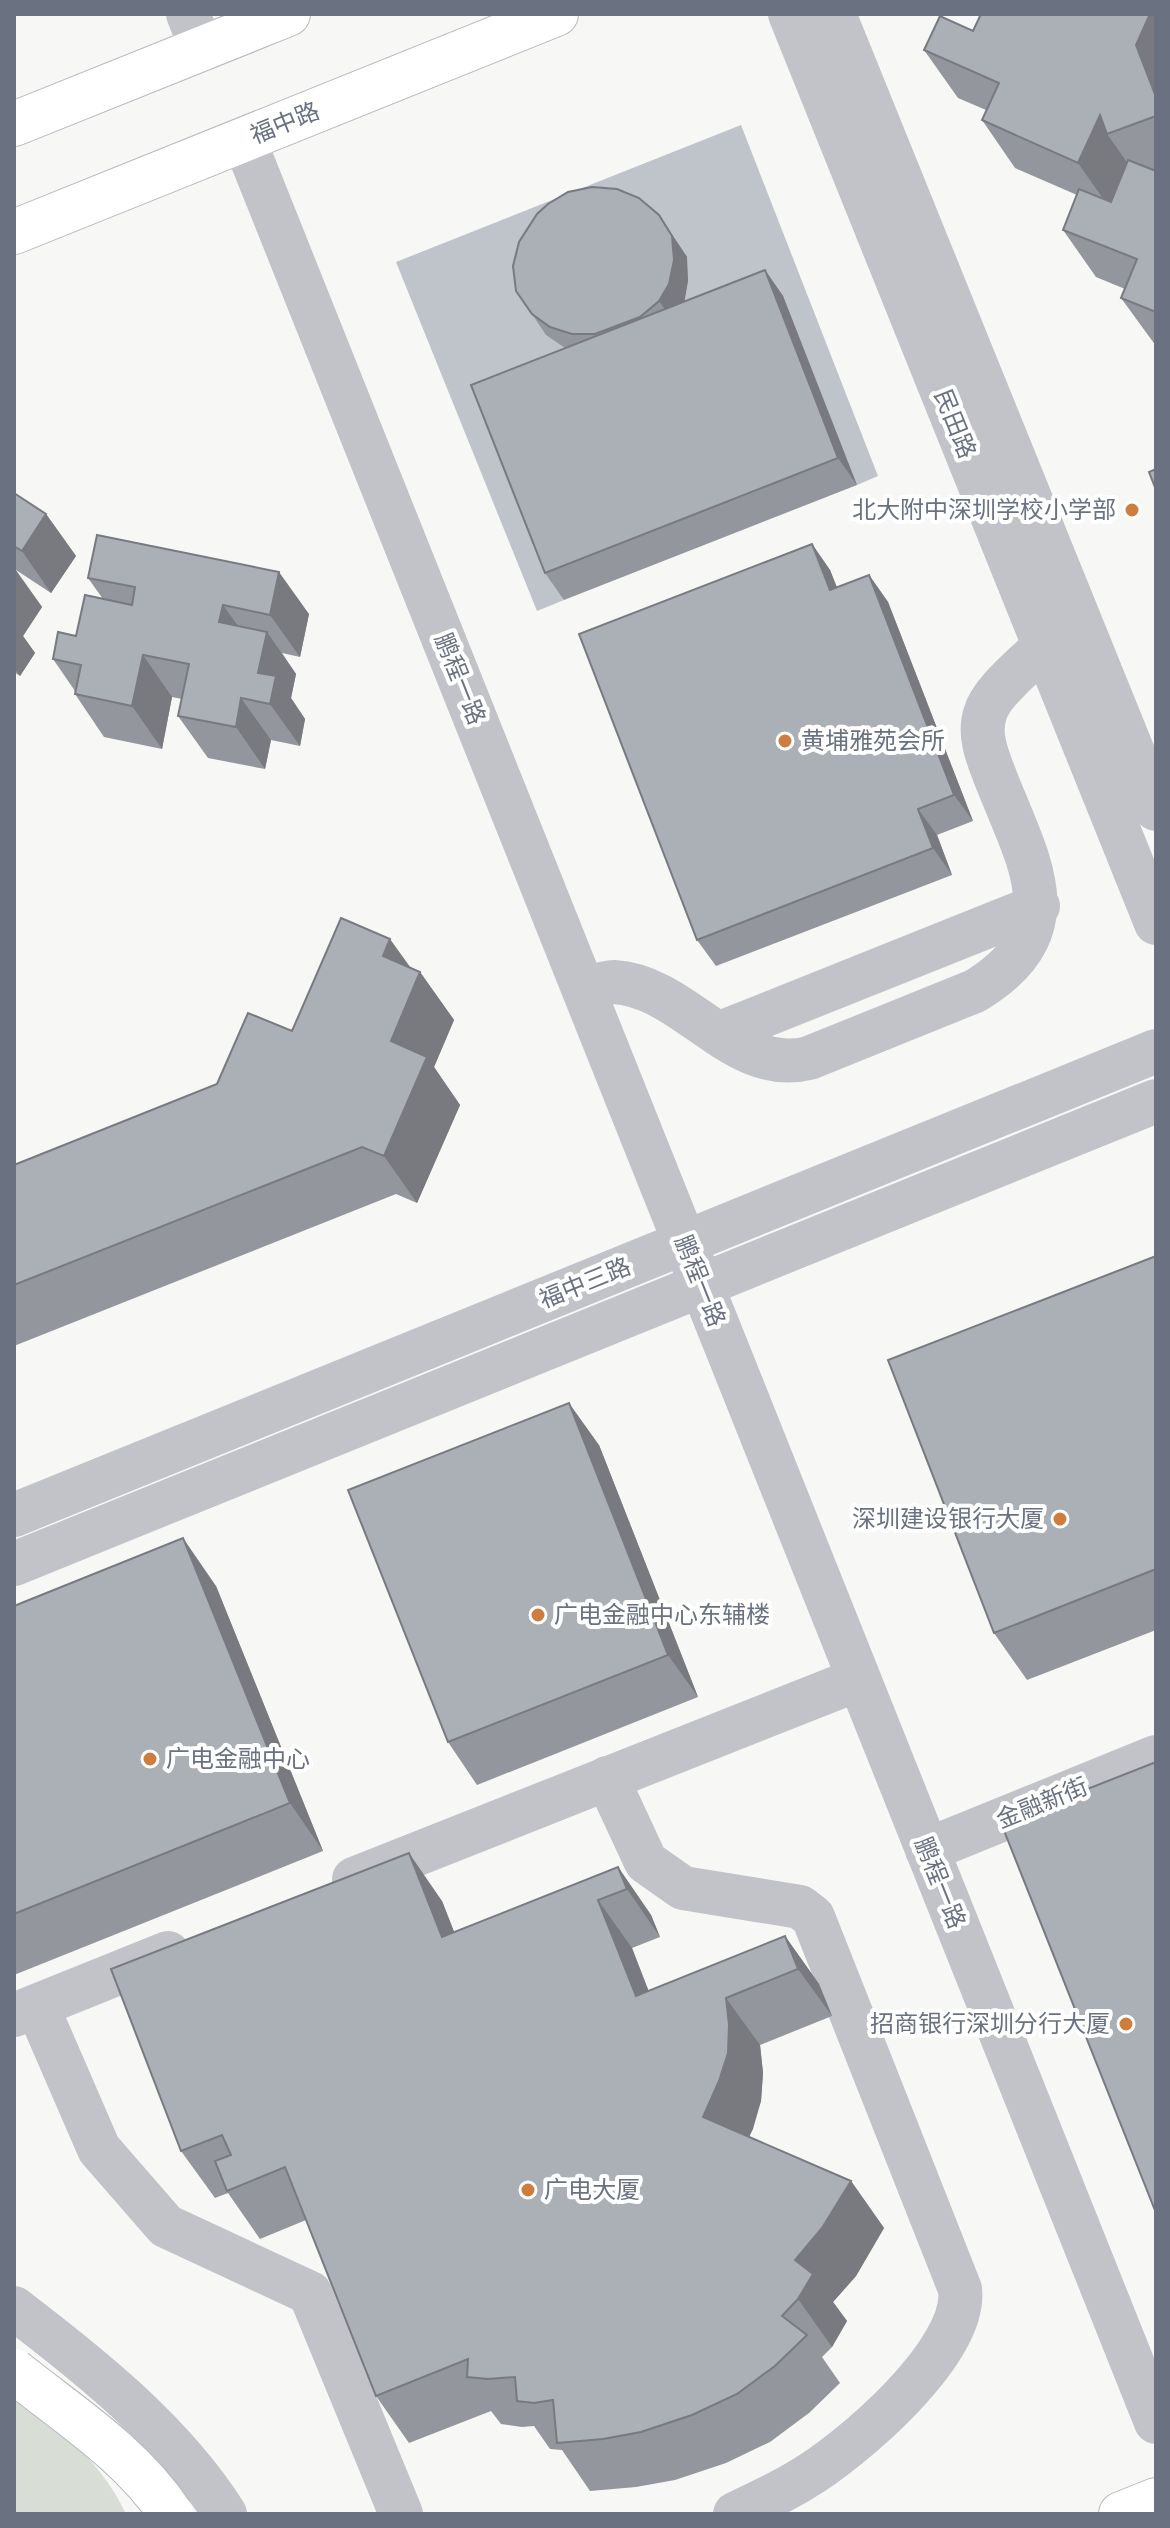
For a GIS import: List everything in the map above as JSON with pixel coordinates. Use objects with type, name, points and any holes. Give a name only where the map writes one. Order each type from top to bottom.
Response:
[{"type":"main road","points":[[14,124],[195,31],[288,14]]},
{"type":"main road","name":"福中路","points":[[14,232],[556,14]]},
{"type":"main road","points":[[14,2374],[120,2454],[171,2514]]},
{"type":"main road","points":[[1121,2514],[1156,2500]]},
{"type":"street","name":"民田路","points":[[790,14],[1156,923]]},
{"type":"street","name":"民田路","points":[[834,14],[1156,809]]},
{"type":"street","name":"鹏程一路","points":[[244,140],[1156,2422]]},
{"type":"street","points":[[584,990],[611,982],[647,988],[763,1059],[794,1062],[975,991],[990,981],[1010,962],[1027,939],[1038,906],[1033,872],[987,754],[982,729],[989,702],[1044,646]]},
{"type":"street","name":"福中三路","points":[[14,1515],[1156,1051]]},
{"type":"street","name":"福中三路","points":[[14,1564],[1156,1101]]},
{"type":"street","points":[[315,1895],[859,1679]]},
{"type":"street","name":"金融新街","points":[[927,1850],[1156,1757]]},
{"type":"street","points":[[607,1778],[646,1862],[683,1888],[800,1907],[813,1917],[960,2289],[962,2304],[935,2359],[874,2426],[803,2479],[735,2514]]},
{"type":"street","points":[[198,1941],[25,2010],[99,2149],[166,2226],[310,2293],[401,2514]]},
{"type":"street","points":[[14,2308],[72,2353],[176,2448],[225,2514]]},
{"type":"street","points":[[14,2374],[72,2353]]},
{"type":"shaded area","points":[[741,125],[878,476],[857,485],[783,297],[684,305],[688,280],[687,257],[586,355],[490,411],[564,600],[537,611],[396,262]]},
{"type":"shaded area","points":[[14,2393],[92,2462],[126,2514],[14,2514]]},
{"type":"building","points":[[981,14],[1150,14],[1136,45],[1156,97],[1156,116],[1107,134],[1100,115],[1078,163],[982,120],[999,83],[924,50],[940,16],[973,31]]},
{"type":"building","points":[[1128,160],[1156,171],[1156,312],[1121,298],[1137,259],[1063,230],[1079,189],[1111,202]]},
{"type":"building","points":[[592,187],[617,189],[639,198],[659,215],[672,236],[674,260],[669,284],[659,301],[640,317],[595,334],[572,334],[550,327],[532,314],[516,291],[513,266],[519,242],[537,214],[568,192]]},
{"type":"building","points":[[765,270],[838,458],[545,573],[471,385]]},
{"type":"building","points":[[1156,469],[1156,490],[1149,472]]},
{"type":"building","points":[[14,493],[46,514],[22,551],[14,546]]},
{"type":"building","points":[[97,535],[279,572],[270,615],[223,605],[219,622],[267,632],[258,673],[276,676],[270,704],[241,698],[236,727],[178,716],[189,664],[143,655],[132,706],[75,694],[81,665],[53,659],[58,632],[76,636],[85,595],[132,605],[135,587],[88,578]]},
{"type":"building","name":"黄埔雅苑会所","points":[[812,544],[830,590],[869,575],[954,795],[918,809],[933,848],[697,940],[579,634]]},
{"type":"building","points":[[341,918],[390,939],[383,956],[420,972],[391,1041],[427,1057],[384,1156],[362,1147],[14,1285],[14,1165],[217,1084],[248,1013],[292,1031]]},
{"type":"building","name":"深圳建设银行大厦","points":[[1156,1256],[1156,1569],[994,1633],[888,1360]]},
{"type":"building","name":"广电金融中心东辅楼","points":[[569,1403],[668,1655],[448,1742],[348,1490]]},
{"type":"building","name":"广电金融中心","points":[[183,1538],[290,1803],[14,1914],[14,1606]]},
{"type":"building","name":"招商银行深圳分行大厦","points":[[1156,1762],[1156,2213],[1001,1823]]},
{"type":"building","name":"广电大厦","points":[[409,1853],[442,1937],[618,1867],[627,1889],[598,1900],[636,1996],[785,1936],[798,1969],[726,1998],[728,2053],[703,2117],[851,2181],[822,2228],[795,2260],[813,2274],[798,2299],[782,2316],[807,2335],[775,2366],[737,2394],[692,2415],[641,2432],[557,2443],[553,2400],[534,2403],[517,2401],[515,2377],[467,2377],[468,2359],[376,2396],[285,2167],[227,2191],[215,2161],[231,2155],[222,2135],[181,2151],[111,1969]]},
{"type":"place","name":"北大附中深圳学校小学部","points":[[1132,510]]},
{"type":"place","name":"黄埔雅苑会所","points":[[785,741]]},
{"type":"place","name":"深圳建设银行大厦","points":[[1060,1519]]},
{"type":"place","name":"广电金融中心东辅楼","points":[[538,1615]]},
{"type":"place","name":"广电金融中心","points":[[150,1759]]},
{"type":"place","name":"招商银行深圳分行大厦","points":[[1126,2024]]},
{"type":"place","name":"广电大厦","points":[[528,2190]]}]
